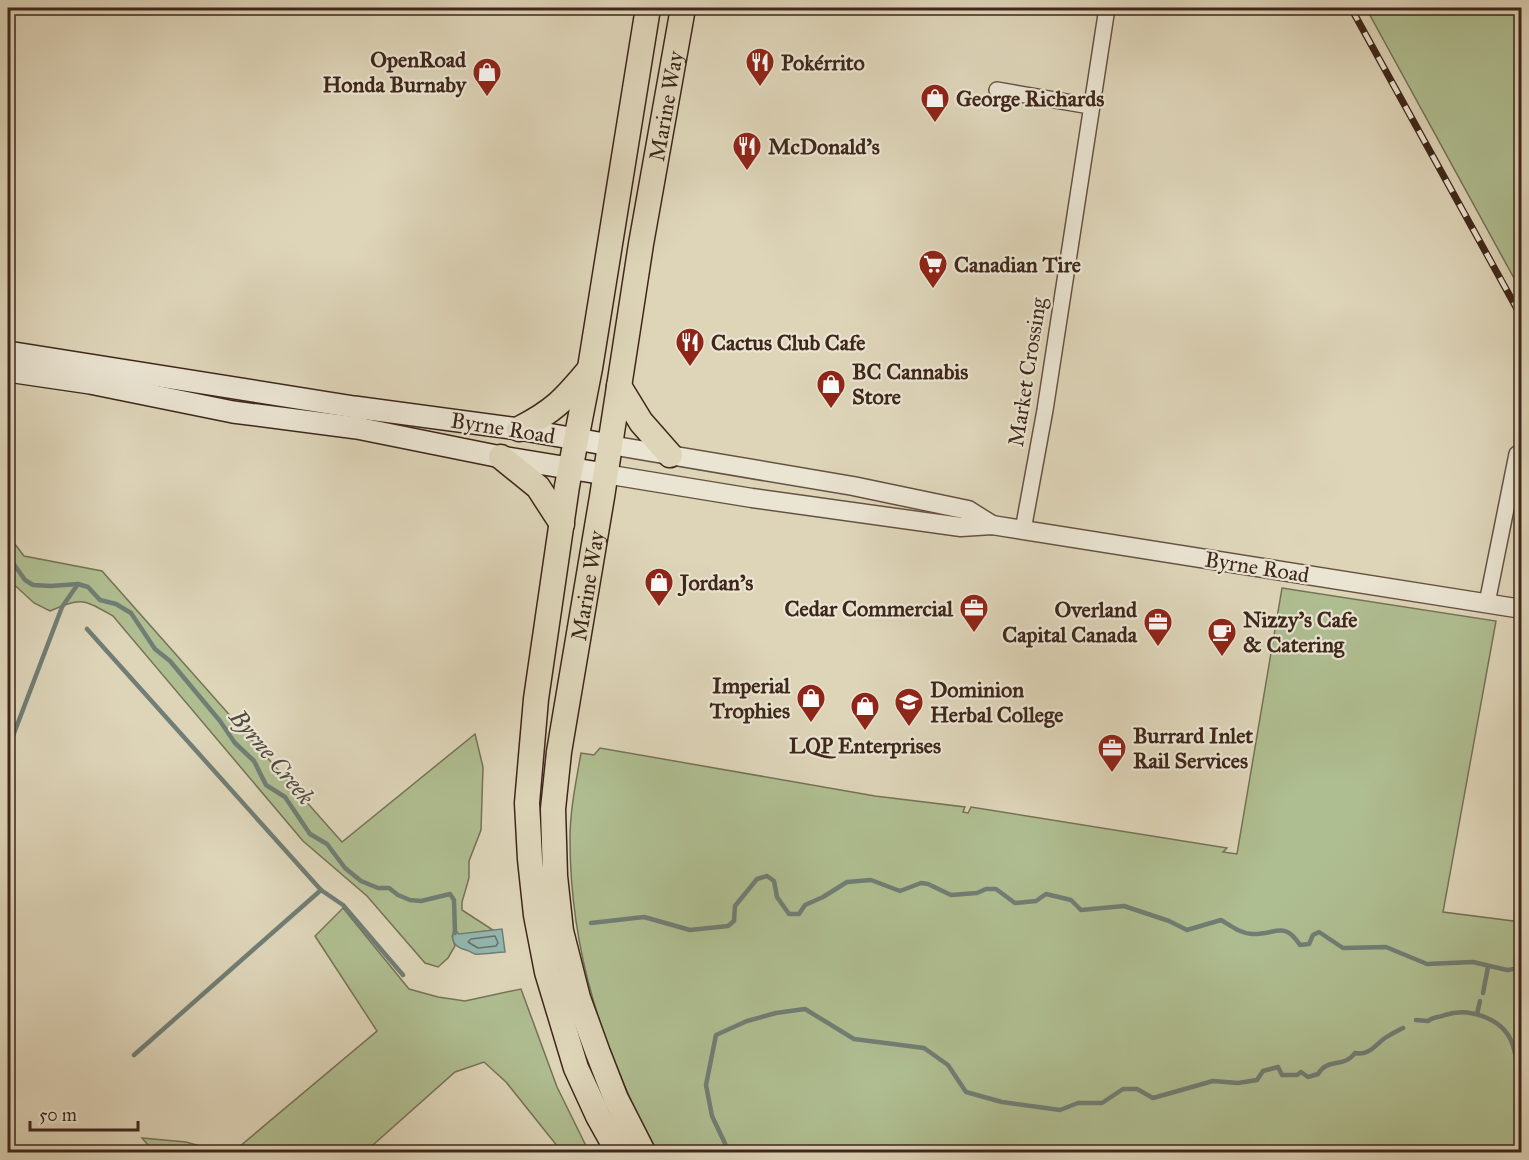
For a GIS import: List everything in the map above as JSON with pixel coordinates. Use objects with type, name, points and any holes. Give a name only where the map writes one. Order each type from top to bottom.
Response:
[{"type":"main road","name":"Marine Way","points":[[618,1152],[576,1068],[542,951],[530,859],[527,803],[536,699],[562,524],[590,368],[648,8]]},
{"type":"main road","name":"Marine Way","points":[[643,1152],[616,1099],[578,998],[561,931],[555,876],[553,809],[559,752],[641,244],[683,8]]},
{"type":"main road","name":"Byrne Road","points":[[8,352],[354,407],[519,429],[610,446]]},
{"type":"main road","points":[[519,429],[546,415],[559,405],[590,368]]},
{"type":"main road","name":"Byrne Road","points":[[8,371],[90,383],[233,412],[353,428],[501,457],[605,474]]},
{"type":"main road","points":[[619,386],[641,422],[670,456]]},
{"type":"main road","points":[[501,457],[538,487],[562,524]]},
{"type":"street","name":"Market Crossing","points":[[1023,530],[1045,410],[1090,106],[1107,8]]},
{"type":"street","points":[[997,90],[1090,106]]},
{"type":"street","name":"Byrne Road","points":[[610,446],[853,486],[968,510],[992,525]]},
{"type":"street","points":[[1487,603],[1517,454]]},
{"type":"street","name":"Byrne Road","points":[[605,474],[961,528],[992,525],[1521,609]]},
{"type":"green space","points":[[1366,8],[1521,8],[1521,291]]},
{"type":"green space","points":[[8,535],[24,556],[102,571],[342,842],[475,734],[483,767],[481,830],[469,861],[469,878],[462,910],[493,930],[452,936],[455,946],[448,958],[438,967],[425,963],[367,896],[303,841],[113,616],[82,602],[69,603],[50,611],[34,603],[8,579]]},
{"type":"green space","points":[[1282,588],[1496,621],[1443,912],[1521,922],[1521,1152],[657,1152],[621,1078],[606,1040],[594,1002],[576,922],[570,828],[581,753],[594,755],[600,748],[875,796],[965,807],[963,812],[968,813],[971,807],[1227,848],[1223,852],[1237,854]]},
{"type":"green space","points":[[343,908],[409,989],[465,1001],[521,989],[557,1087],[589,1152],[562,1152],[506,1082],[484,1062],[455,1072],[365,1152],[233,1152],[377,1031],[315,936]]},
{"type":"green space","points":[[142,1138],[186,1142],[221,1152],[154,1152]]},
{"type":"water","points":[[454,929],[459,934],[502,929],[505,952],[475,954],[462,949],[453,941]]},
{"type":"waterway","name":"Byrne Creek","points":[[8,556],[25,580],[33,585],[78,584],[88,587],[100,600],[116,604],[131,613],[155,649],[170,661],[220,721],[235,743],[254,761],[266,785],[285,797],[310,834],[327,844],[345,868],[361,881],[378,888],[389,888],[410,900],[421,901],[450,894],[454,900],[455,933]]},
{"type":"waterway","points":[[8,749],[62,607],[78,584]]},
{"type":"waterway","points":[[87,629],[321,890],[343,905],[403,975]]},
{"type":"waterway","name":"Byrne Creek","points":[[591,923],[644,917],[690,930],[728,926],[734,921],[735,906],[757,879],[767,876],[774,881],[777,897],[789,914],[799,914],[805,905],[847,882],[871,880],[900,891],[921,883],[928,884],[951,895],[996,889],[1015,903],[1036,901],[1046,894],[1071,900],[1081,910],[1124,906],[1169,921],[1187,930],[1221,920],[1236,929],[1252,934],[1284,931],[1294,937],[1300,945],[1309,944],[1313,935],[1319,932],[1343,948],[1386,947],[1427,964],[1473,962],[1507,970],[1522,968]]},
{"type":"waterway","points":[[134,1055],[321,890]]},
{"type":"waterway","points":[[1483,993],[1488,967]]},
{"type":"waterway","points":[[1477,1014],[1480,1001]]},
{"type":"waterway","points":[[729,1152],[712,1116],[706,1085],[716,1035],[747,1021],[776,1013],[805,1009],[854,1039],[924,1048],[948,1065],[966,1092],[1002,1102],[1060,1110],[1078,1103],[1102,1103],[1123,1089],[1137,1089],[1153,1098],[1213,1081],[1238,1083],[1257,1080],[1263,1071],[1278,1067],[1282,1075],[1297,1075],[1301,1072],[1308,1077],[1318,1074],[1326,1066],[1346,1061],[1355,1053],[1360,1054],[1372,1049],[1385,1038],[1403,1028]]},
{"type":"waterway","points":[[1416,1020],[1428,1021],[1432,1018],[1464,1012],[1493,1021],[1501,1027],[1512,1043],[1522,1085]]},
{"type":"railway","points":[[1351,8],[1522,318]]},
{"type":"place","name":"Pokérrito","points":[[760,88]]},
{"type":"place","name":"OpenRoad Honda Burnaby","points":[[487,98]]},
{"type":"place","name":"George Richards","points":[[935,124]]},
{"type":"place","name":"McDonald's","points":[[747,172]]},
{"type":"place","name":"Canadian Tire","points":[[933,290]]},
{"type":"place","name":"Cactus Club Cafe","points":[[690,368]]},
{"type":"place","name":"BC Cannabis Store","points":[[831,410]]},
{"type":"place","name":"Jordan's","points":[[659,608]]},
{"type":"place","name":"Cedar Commercial","points":[[974,634]]},
{"type":"place","name":"Overland Capital Canada","points":[[1158,648]]},
{"type":"place","name":"Nizzy's Cafe & Catering","points":[[1222,658]]},
{"type":"place","name":"Imperial Trophies","points":[[811,724]]},
{"type":"place","name":"Dominion Herbal College","points":[[909,728]]},
{"type":"place","name":"LQP Enterprises","points":[[865,732]]},
{"type":"place","name":"Burrard Inlet Rail Services","points":[[1112,774]]}]
